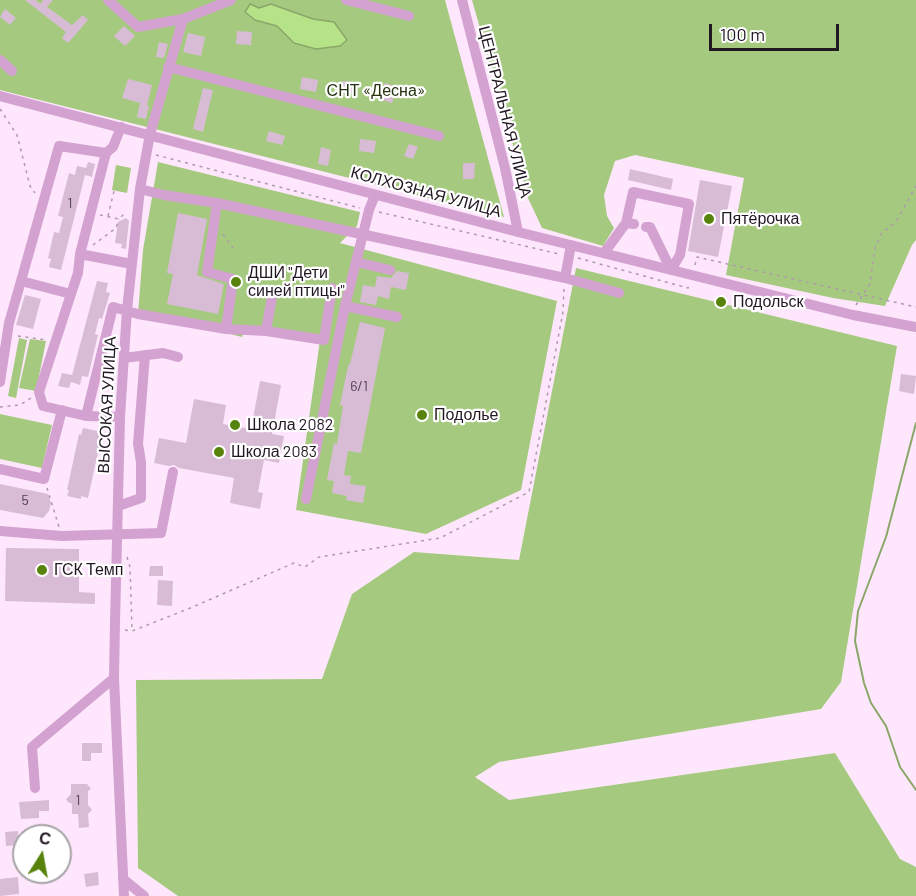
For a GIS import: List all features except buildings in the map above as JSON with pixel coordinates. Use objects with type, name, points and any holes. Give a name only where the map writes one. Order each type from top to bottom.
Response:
[{"type":"street","points":[[108,0],[138,27],[183,19],[231,0]]},
{"type":"street","points":[[346,0],[409,16]]},
{"type":"street","name":"ЦЕНТРАЛЬНАЯ УЛИЦА","points":[[462,0],[505,168],[518,232]]},
{"type":"street","name":"ВЫСОКАЯ УЛИЦА","points":[[124,896],[114,678],[120,417],[127,310],[140,189],[150,134],[183,19]]},
{"type":"street","points":[[0,60],[12,71]]},
{"type":"street","points":[[168,67],[439,136]]},
{"type":"street","name":"КОЛХОЗНАЯ УЛИЦА","points":[[0,96],[518,232],[853,315],[916,327]]},
{"type":"street","points":[[120,417],[86,416],[43,406],[39,392],[78,273],[80,254],[106,153],[113,147],[121,127]]},
{"type":"street","points":[[0,382],[7,334],[59,146],[106,153]]},
{"type":"street","points":[[140,189],[217,203],[565,278],[619,293]]},
{"type":"street","points":[[604,253],[630,223],[633,192],[689,204],[680,255],[671,270]]},
{"type":"street","points":[[306,499],[345,306],[362,236],[375,195]]},
{"type":"street","points":[[217,203],[207,272],[233,279],[226,329]]},
{"type":"street","points":[[646,227],[650,227],[671,270]]},
{"type":"street","points":[[565,278],[571,245]]},
{"type":"street","points":[[80,254],[132,264]]},
{"type":"street","points":[[356,262],[390,270]]},
{"type":"street","points":[[21,281],[71,294]]},
{"type":"street","points":[[86,416],[113,308],[226,329],[266,331],[324,340],[332,288]]},
{"type":"street","points":[[266,331],[273,291]]},
{"type":"street","points":[[345,306],[397,317]]},
{"type":"street","points":[[124,358],[163,353],[178,357]]},
{"type":"street","points":[[118,506],[141,498],[141,462],[138,444],[145,355]]},
{"type":"street","points":[[0,469],[44,479],[62,410]]},
{"type":"street","points":[[0,531],[62,536],[161,533],[173,472]]},
{"type":"street","points":[[35,788],[32,747],[114,678]]},
{"type":"street","points":[[123,879],[144,896]]},
{"type":"path","points":[[0,109],[16,135],[30,186],[43,203]]},
{"type":"path","points":[[853,315],[862,294],[870,284],[875,248],[881,234],[896,222],[916,186]]},
{"type":"path","points":[[108,217],[114,190]]},
{"type":"path","points":[[90,213],[119,219]]},
{"type":"path","points":[[80,254],[116,228],[119,219],[124,214]]},
{"type":"path","points":[[214,220],[233,248]]},
{"type":"path","points":[[115,628],[132,631],[294,564],[305,567],[319,557],[440,538],[529,492],[563,312],[565,278]]},
{"type":"path","points":[[7,334],[56,341]]},
{"type":"path","points":[[0,407],[20,405],[39,392]]},
{"type":"path","points":[[44,479],[62,536]]},
{"type":"path","points":[[117,546],[126,555],[130,567],[132,631]]},
{"type":"green space","name":"СНТ «Десна»","points":[[0,0],[445,0],[504,217],[0,90]]},
{"type":"green space","points":[[472,0],[916,0],[916,240],[885,306],[833,298],[726,275],[744,178],[635,155],[615,161],[604,195],[607,216],[614,228],[603,246],[542,228],[528,198]]},
{"type":"green space","name":"Подолье","points":[[158,162],[360,212],[357,226],[340,243],[557,301],[521,490],[426,534],[296,510],[320,340],[246,326],[242,337],[174,320],[138,314],[143,250]]},
{"type":"green space","points":[[116,165],[131,168],[127,193],[112,190]]},
{"type":"green space","points":[[576,268],[897,346],[841,682],[821,709],[499,762],[475,777],[509,800],[835,753],[900,859],[916,867],[916,896],[178,896],[138,868],[136,680],[322,679],[352,594],[414,552],[519,560]]},
{"type":"green space","points":[[19,338],[27,340],[16,398],[8,396]]},
{"type":"green space","points":[[30,339],[46,341],[36,391],[19,388]]},
{"type":"green space","points":[[0,414],[52,425],[42,468],[0,459]]},
{"type":"shaded area","points":[[250,4],[259,8],[271,4],[313,19],[334,22],[347,40],[340,46],[316,49],[294,43],[277,26],[255,20],[245,12]]},
{"type":"waterway","points":[[916,423],[886,537],[858,611],[855,641],[871,703],[886,726],[900,767],[916,790]]},
{"type":"place","name":"Пятёрочка","points":[[709,219]]},
{"type":"place","name":"ДШИ \"Дети синей птицы\"","points":[[236,282]]},
{"type":"place","name":"Подольск","points":[[721,302]]},
{"type":"place","name":"Подолье","points":[[422,415]]},
{"type":"place","name":"Школа 2082","points":[[235,425]]},
{"type":"place","name":"Школа 2083","points":[[219,452]]},
{"type":"place","name":"ГСК Темп","points":[[42,570]]}]
